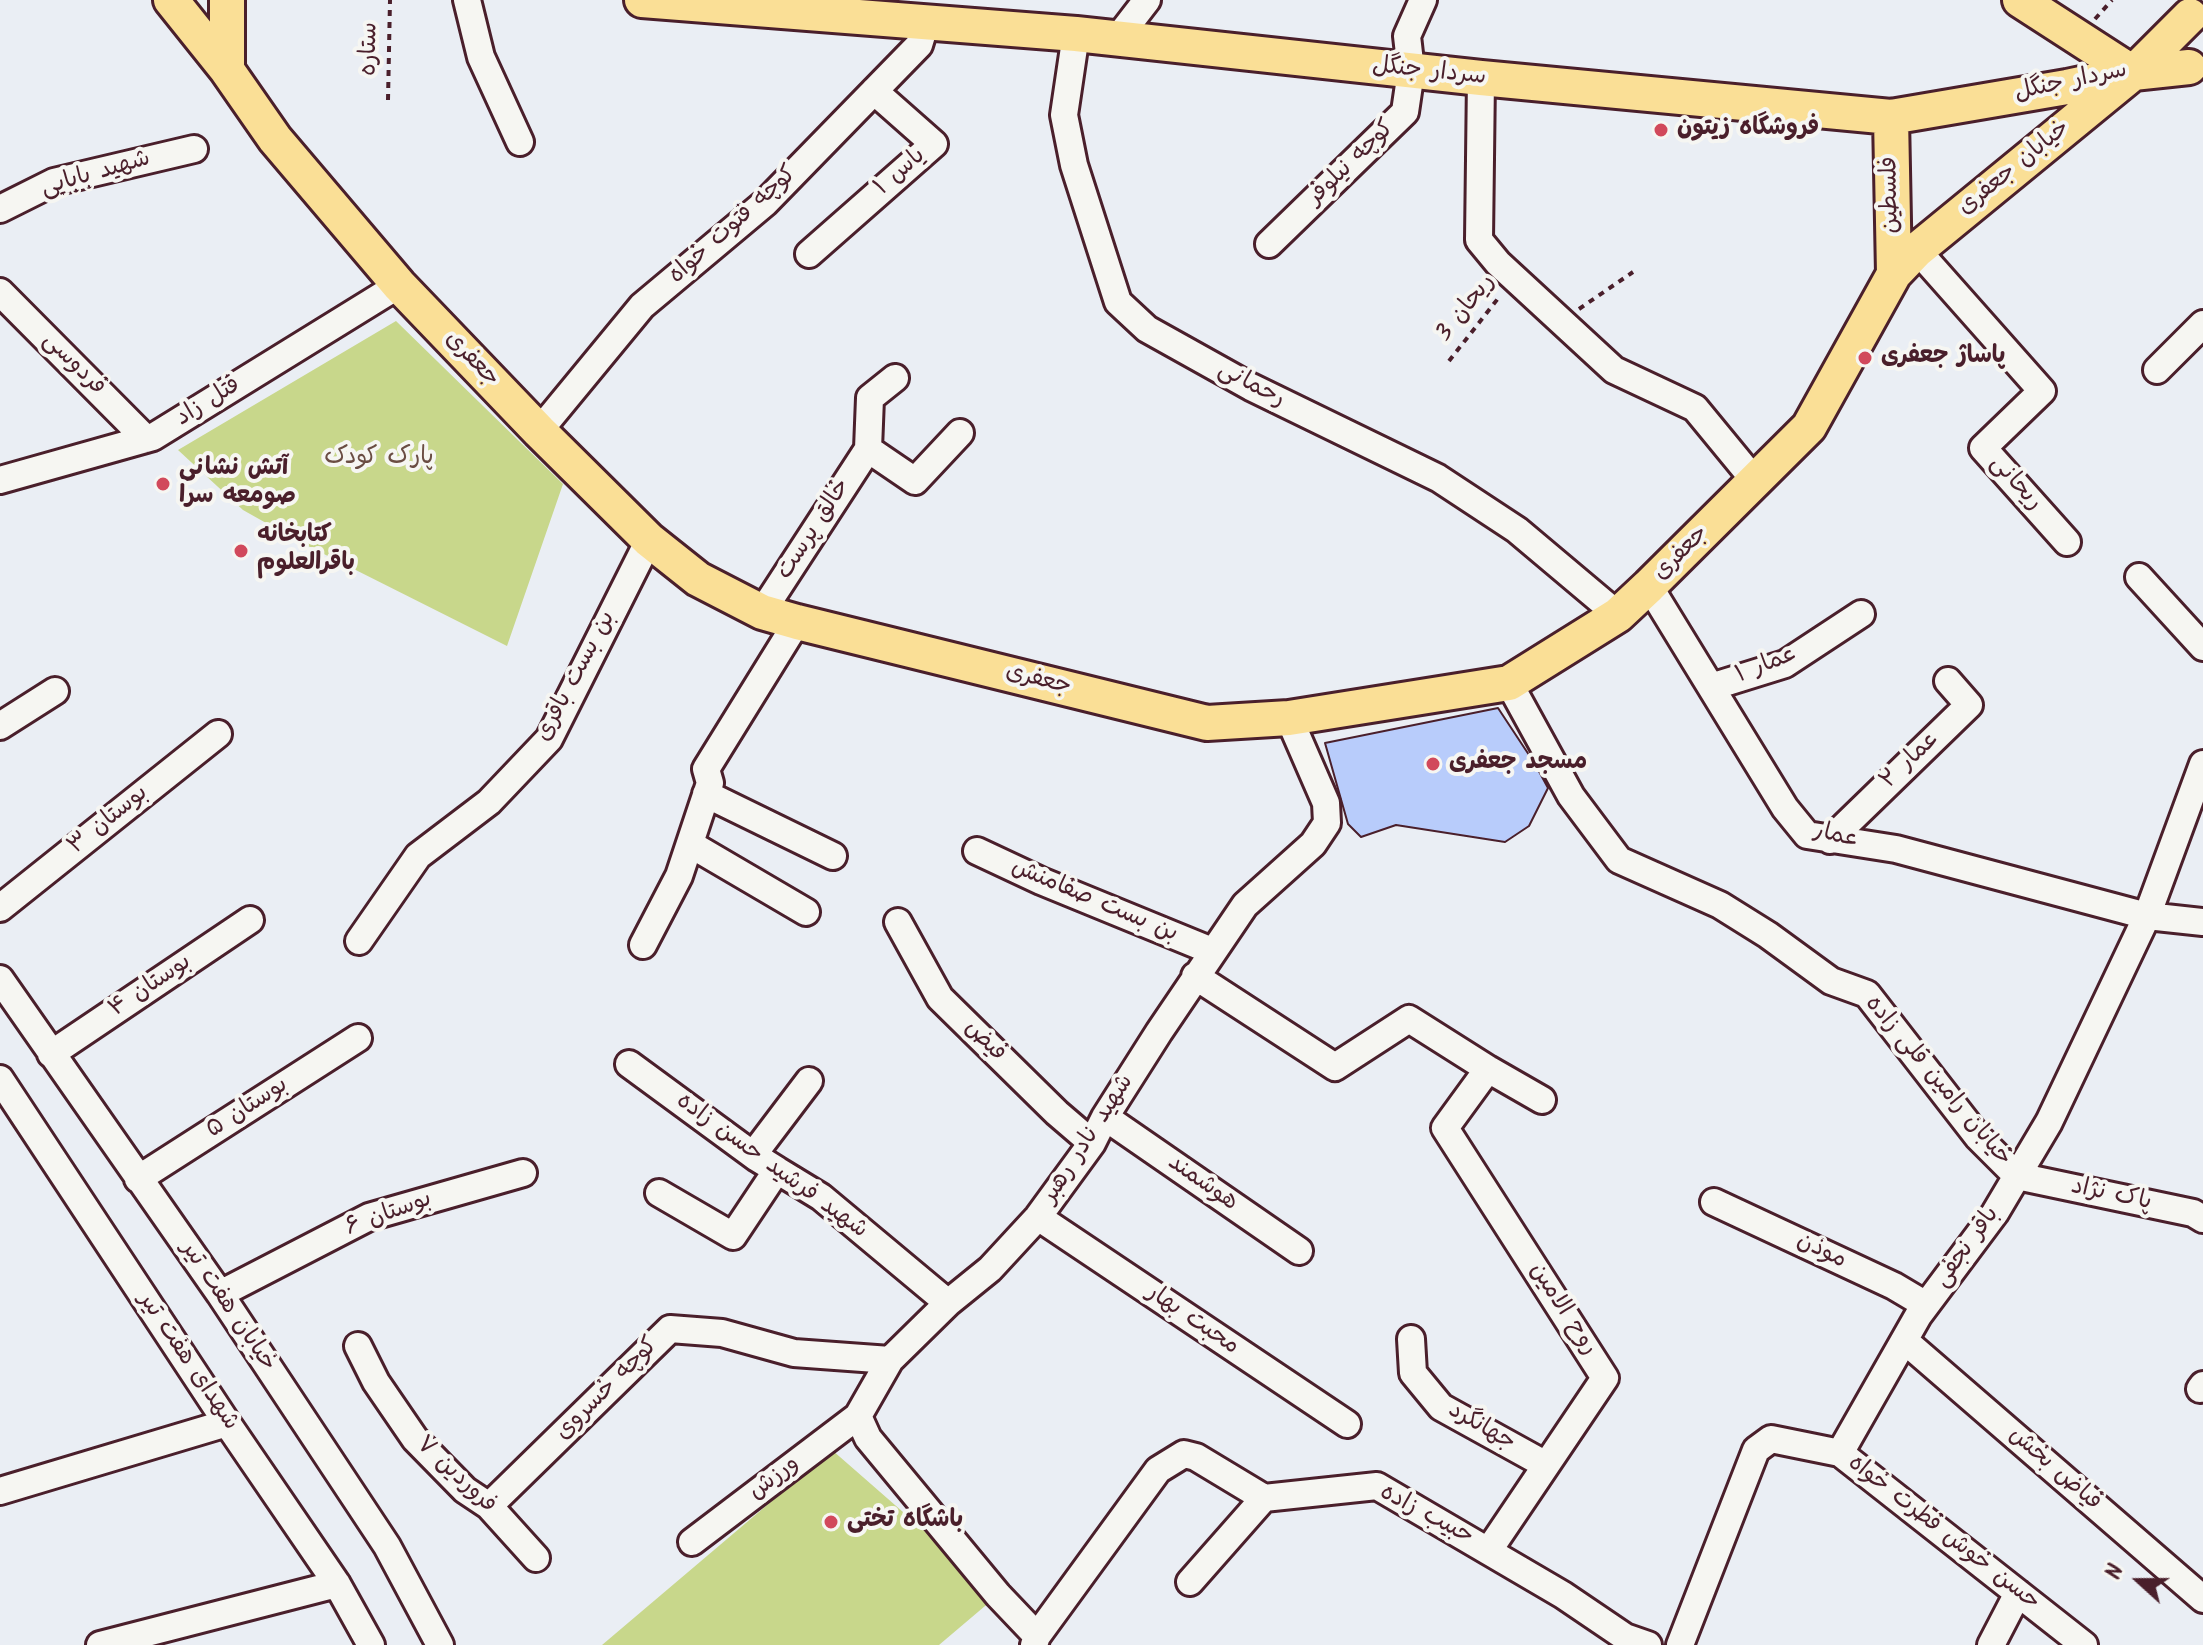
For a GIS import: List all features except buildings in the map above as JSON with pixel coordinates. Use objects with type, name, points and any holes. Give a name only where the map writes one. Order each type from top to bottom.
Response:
[{"type":"main road","points":[[172,0],[197,9],[226,0],[227,70]]},
{"type":"main road","points":[[172,0],[227,70]]},
{"type":"main road","name":"سردار جنگل","points":[[642,0],[1076,34],[1411,71],[1891,117],[2133,73],[2197,10]]},
{"type":"main road","points":[[2020,0],[2133,73],[2198,76]]},
{"type":"main road","points":[[2197,10],[2185,26],[2182,47],[2198,76]]},
{"type":"main road","name":"جعفری","points":[[227,70],[275,139],[399,285],[649,540],[698,579],[762,612],[797,622],[1207,723],[1289,718],[1509,683],[1618,615],[1809,427],[1906,262]]},
{"type":"main road","name":"خیابان جعفری","points":[[1906,262],[2133,73]]},
{"type":"main road","name":"فلسطین","points":[[1891,117],[1906,262]]},
{"type":"street","points":[[467,0],[481,57],[520,142]]},
{"type":"street","points":[[1117,39],[1147,0]]},
{"type":"street","name":"کوچه نیلوفر","points":[[1269,244],[1405,112],[1411,71],[1407,36],[1423,0]]},
{"type":"street","name":"کوچه فتوت خواه","points":[[539,431],[642,306],[765,203],[919,45],[926,22]]},
{"type":"street","name":"رحمانی","points":[[1076,34],[1064,115],[1074,165],[1118,302],[1147,329],[1251,387],[1438,478],[1517,530],[1618,615]]},
{"type":"street","points":[[1481,78],[1479,240],[1498,263],[1614,370],[1695,408],[1755,481]]},
{"type":"street","name":"یاس ۱","points":[[809,254],[934,144],[874,91]]},
{"type":"street","name":"شهید بابایی","points":[[0,209],[54,182],[194,149]]},
{"type":"street","name":"ریحانی","points":[[1906,262],[2042,391],[1983,448],[2067,542]]},
{"type":"street","name":"قتل زاد","points":[[0,480],[146,439],[399,285]]},
{"type":"street","name":"فردوسی","points":[[0,292],[146,439]]},
{"type":"street","points":[[2157,370],[2203,324]]},
{"type":"street","points":[[895,378],[870,398],[868,449],[915,481],[960,433]]},
{"type":"street","name":"خالق پرست","points":[[762,612],[868,449]]},
{"type":"street","name":"بن بست باقری","points":[[359,941],[418,856],[489,802],[549,739],[649,540]]},
{"type":"street","points":[[2139,577],[2203,647]]},
{"type":"street","name":"عمار","points":[[1649,586],[1785,808],[1807,835],[1896,849],[2147,916],[2203,922]]},
{"type":"street","name":"عمار ۱","points":[[1711,687],[1785,664],[1861,614]]},
{"type":"street","points":[[643,945],[679,876],[710,783],[706,769],[797,622]]},
{"type":"street","name":"عمار ۲","points":[[1830,840],[1969,705],[1948,681]]},
{"type":"street","name":"خیابان رامین قلی زاده","points":[[1509,683],[1571,796],[1619,860],[1720,905],[1831,981],[1867,994],[1978,1137],[2017,1176]]},
{"type":"street","points":[[0,726],[55,691]]},
{"type":"street","name":"شهید نادر رهبر","points":[[858,1416],[890,1360],[948,1303],[990,1269],[1038,1217],[1092,1143],[1105,1117],[1195,976],[1245,905],[1313,844],[1327,823],[1326,803],[1289,718]]},
{"type":"street","name":"بوستان ۳","points":[[0,908],[218,734]]},
{"type":"street","name":"باقر نجفی","points":[[1840,1453],[1926,1305],[1995,1213],[2049,1122],[2147,916],[2203,764]]},
{"type":"street","points":[[706,794],[833,856]]},
{"type":"street","points":[[690,844],[806,912]]},
{"type":"street","name":"بن بست صفامنش","points":[[977,851],[1041,881],[1212,951]]},
{"type":"street","name":"بوستان ۴","points":[[51,1054],[250,920]]},
{"type":"street","name":"فیض","points":[[898,922],[940,998],[1057,1113],[1092,1143]]},
{"type":"street","points":[[1195,976],[1335,1067],[1409,1019],[1542,1100]]},
{"type":"street","name":"خیابان هفت تیر","points":[[0,979],[220,1294],[387,1546],[440,1645]]},
{"type":"street","name":"بوستان ۵","points":[[138,1179],[358,1038]]},
{"type":"street","name":"شهید فرشید حسن زاده","points":[[629,1064],[753,1155],[821,1197],[948,1303]]},
{"type":"street","name":"روح الامین","points":[[1488,1069],[1445,1128],[1605,1378],[1489,1550]]},
{"type":"street","points":[[753,1155],[809,1081]]},
{"type":"street","name":"شهدای هفت تیر","points":[[1,1083],[337,1584],[371,1645]]},
{"type":"street","name":"هوشمند","points":[[1105,1117],[1299,1251]]},
{"type":"street","points":[[659,1193],[733,1236],[777,1170]]},
{"type":"street","name":"بوستان ۶","points":[[220,1294],[369,1217],[523,1173]]},
{"type":"street","name":"پاک نژاد","points":[[2017,1176],[2193,1213],[2203,1219]]},
{"type":"street","name":"موذن","points":[[1714,1202],[1894,1286],[1926,1305]]},
{"type":"street","name":"محبت بهار","points":[[1038,1217],[1347,1424]]},
{"type":"street","name":"کوچه خسروی","points":[[489,1506],[670,1329],[722,1333],[794,1353],[890,1360]]},
{"type":"street","name":"جهانگرد","points":[[1411,1339],[1413,1373],[1441,1407],[1546,1465]]},
{"type":"street","name":"فیاض بخش","points":[[1905,1341],[2203,1599]]},
{"type":"street","name":"فروردین ۷","points":[[358,1346],[376,1382],[415,1439],[465,1490],[489,1506],[536,1558]]},
{"type":"street","points":[[858,1416],[868,1438],[1035,1640],[1158,1470],[1184,1454],[1196,1457],[1264,1498],[1190,1582]]},
{"type":"street","name":"ورزش","points":[[692,1542],[858,1416]]},
{"type":"street","points":[[0,1491],[227,1423]]},
{"type":"street","points":[[1680,1645],[1756,1450],[1771,1439],[1840,1453]]},
{"type":"street","name":"حسن خوش فطرت خواه","points":[[1840,1453],[2084,1645]]},
{"type":"street","name":"حبیب زاده","points":[[1264,1498],[1377,1486],[1563,1595],[1625,1637],[1648,1645]]},
{"type":"street","points":[[100,1645],[337,1584]]},
{"type":"street","points":[[1991,1645],[2018,1593]]},
{"type":"path","name":"ستاره","points":[[388,100],[390,0]]},
{"type":"path","points":[[1560,322],[1633,272]]},
{"type":"path","name":"ریحان 3","points":[[1449,361],[1514,278]]},
{"type":"green space","name":"پارک کودک","points":[[396,321],[563,484],[507,646],[243,510],[178,450]]},
{"type":"green space","name":"باشگاه تختی","points":[[832,1450],[998,1595],[939,1645],[602,1645]]},
{"type":"place","name":"فروشگاه زیتون","points":[[1661,130]]},
{"type":"place","name":"پاساژ جعفری","points":[[1865,358]]},
{"type":"place","name":"آتش نشانی صومعه سرا","points":[[163,484]]},
{"type":"place","name":"کتابخانه باقرالعلوم","points":[[241,551]]},
{"type":"place","name":"مسجد جعفری","points":[[1433,764]]},
{"type":"place","name":"باشگاه تختی","points":[[831,1522]]}]
